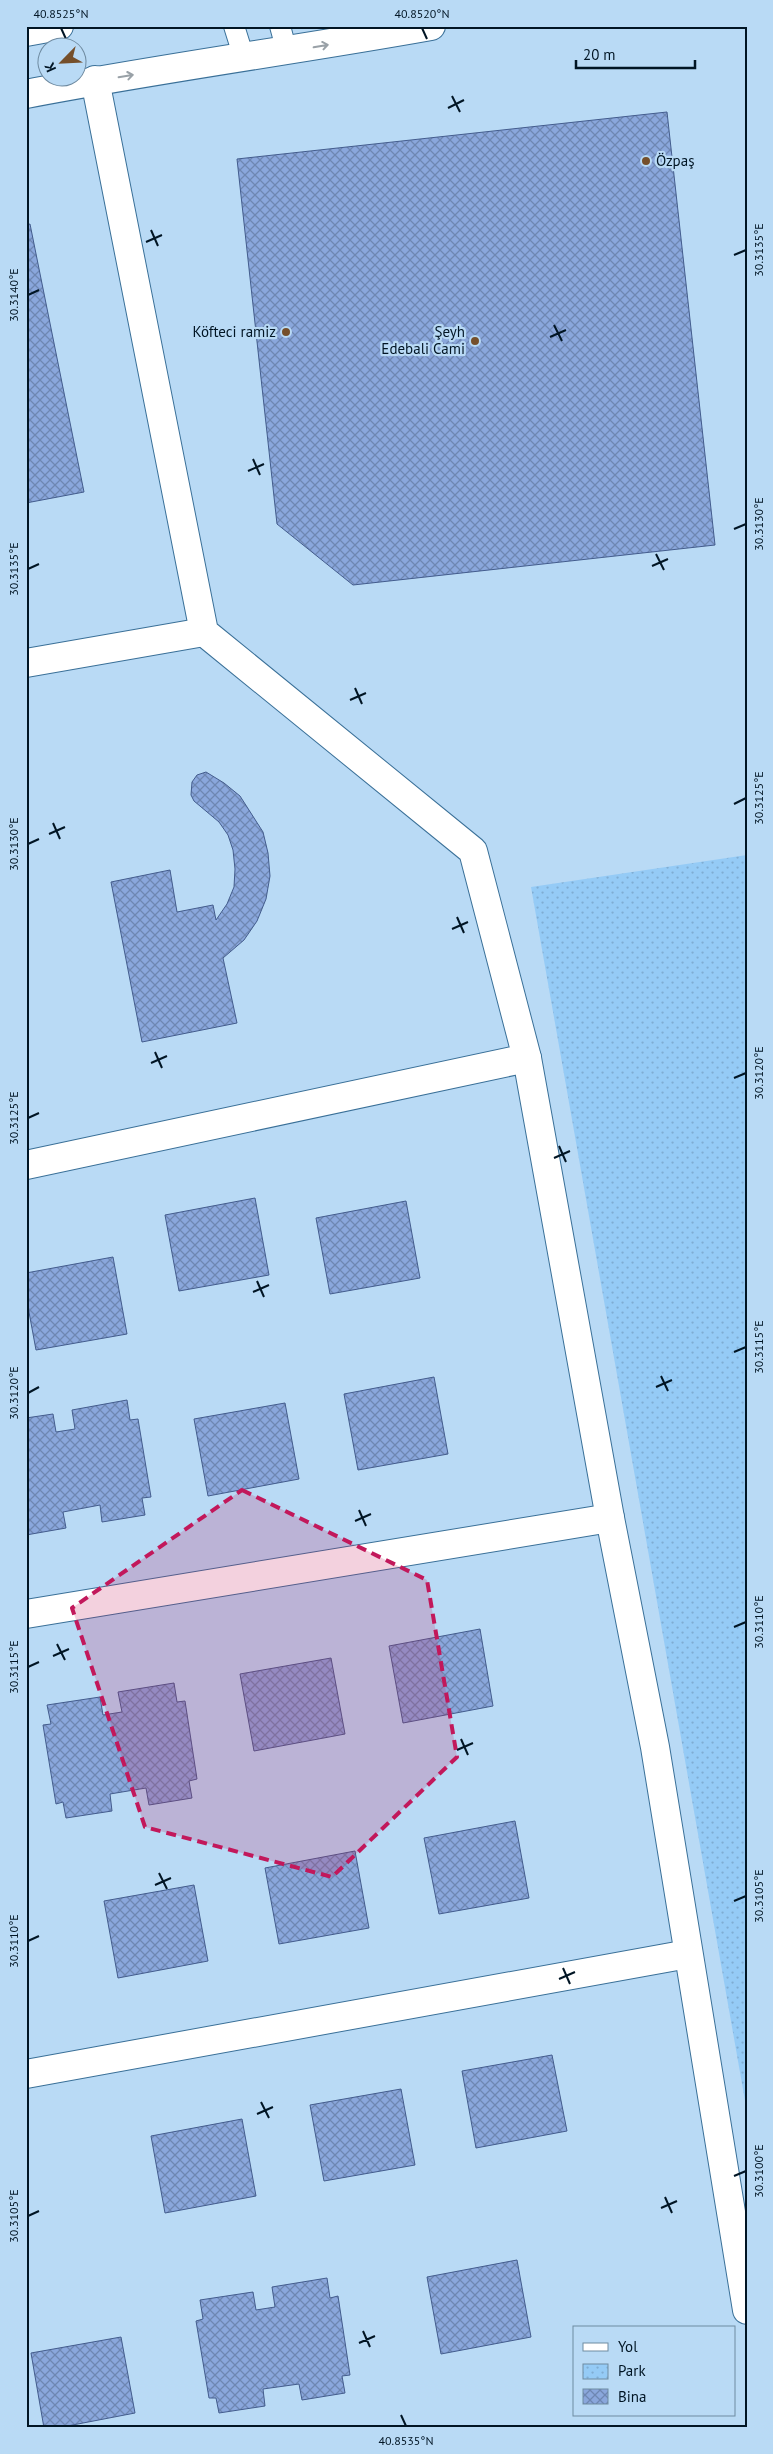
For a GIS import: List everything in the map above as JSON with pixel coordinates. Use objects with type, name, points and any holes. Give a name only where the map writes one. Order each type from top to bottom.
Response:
[{"type":"street","points":[[26,32],[59,26]]},
{"type":"street","points":[[26,94],[95,80],[244,58],[283,39],[431,26]]},
{"type":"street","points":[[95,80],[204,632],[473,850],[527,1058],[610,1518],[655,1747],[747,2310]]},
{"type":"street","points":[[26,662],[204,632]]},
{"type":"street","points":[[26,1165],[527,1058]]},
{"type":"street","points":[[26,1614],[610,1518]]},
{"type":"street","points":[[26,2074],[688,1954]]},
{"type":"lane","points":[[234,26],[244,58]]},
{"type":"highlighted area","points":[[242,1490],[427,1580],[457,1757],[332,1877],[145,1827],[72,1608]]},
{"type":"green space","points":[[747,855],[747,2112],[531,887]]},
{"type":"building","name":"Şeyh Edebali Cami","points":[[667,112],[715,545],[353,585],[277,524],[237,159]]},
{"type":"building","points":[[30,224],[84,492],[26,503],[26,225]]},
{"type":"building","points":[[206,772],[240,796],[263,832],[268,853],[270,876],[266,899],[257,921],[244,940],[223,958],[237,1023],[142,1042],[111,882],[170,870],[177,912],[213,905],[216,920],[227,904],[234,887],[235,869],[233,850],[228,835],[219,822],[194,801],[191,795],[192,782],[197,775]]},
{"type":"building","points":[[255,1198],[269,1275],[179,1291],[165,1215]]},
{"type":"building","points":[[406,1201],[420,1278],[330,1294],[316,1218]]},
{"type":"building","points":[[113,1257],[127,1334],[36,1350],[26,1296],[26,1273]]},
{"type":"building","points":[[434,1377],[448,1454],[358,1470],[344,1394]]},
{"type":"building","points":[[127,1400],[130,1420],[138,1419],[151,1497],[142,1498],[145,1515],[102,1522],[100,1505],[63,1512],[66,1528],[26,1535],[26,1418],[53,1414],[56,1432],[75,1429],[72,1410]]},
{"type":"building","points":[[285,1403],[299,1479],[208,1496],[194,1419]]},
{"type":"building","points":[[480,1629],[493,1706],[403,1723],[389,1646]]},
{"type":"building","points":[[331,1658],[345,1734],[254,1751],[240,1674]]},
{"type":"building","points":[[174,1683],[177,1702],[185,1701],[197,1779],[189,1781],[192,1798],[149,1805],[146,1788],[110,1794],[112,1811],[66,1818],[63,1802],[56,1804],[43,1725],[51,1724],[47,1705],[100,1697],[103,1715],[122,1712],[118,1692]]},
{"type":"building","points":[[515,1821],[529,1898],[439,1914],[424,1838]]},
{"type":"building","points":[[355,1851],[369,1928],[279,1944],[265,1868]]},
{"type":"building","points":[[194,1885],[208,1961],[118,1978],[104,1901]]},
{"type":"building","points":[[552,2055],[567,2131],[476,2148],[462,2071]]},
{"type":"building","points":[[401,2089],[415,2165],[324,2181],[310,2105]]},
{"type":"building","points":[[242,2119],[256,2196],[165,2213],[151,2136]]},
{"type":"building","points":[[517,2260],[531,2337],[441,2354],[427,2277]]},
{"type":"building","points":[[327,2278],[330,2298],[338,2296],[350,2375],[342,2376],[345,2393],[302,2400],[299,2384],[263,2389],[265,2406],[219,2413],[216,2398],[209,2398],[196,2321],[203,2319],[200,2300],[253,2292],[256,2310],[275,2307],[272,2287]]},
{"type":"building","points":[[121,2337],[135,2413],[57,2428],[44,2428],[31,2353]]},
{"type":"place","name":"Özpaş","points":[[646,161]]},
{"type":"place","name":"Köfteci ramiz","points":[[286,332]]},
{"type":"place","name":"Şeyh Edebali Cami","points":[[475,341]]}]
